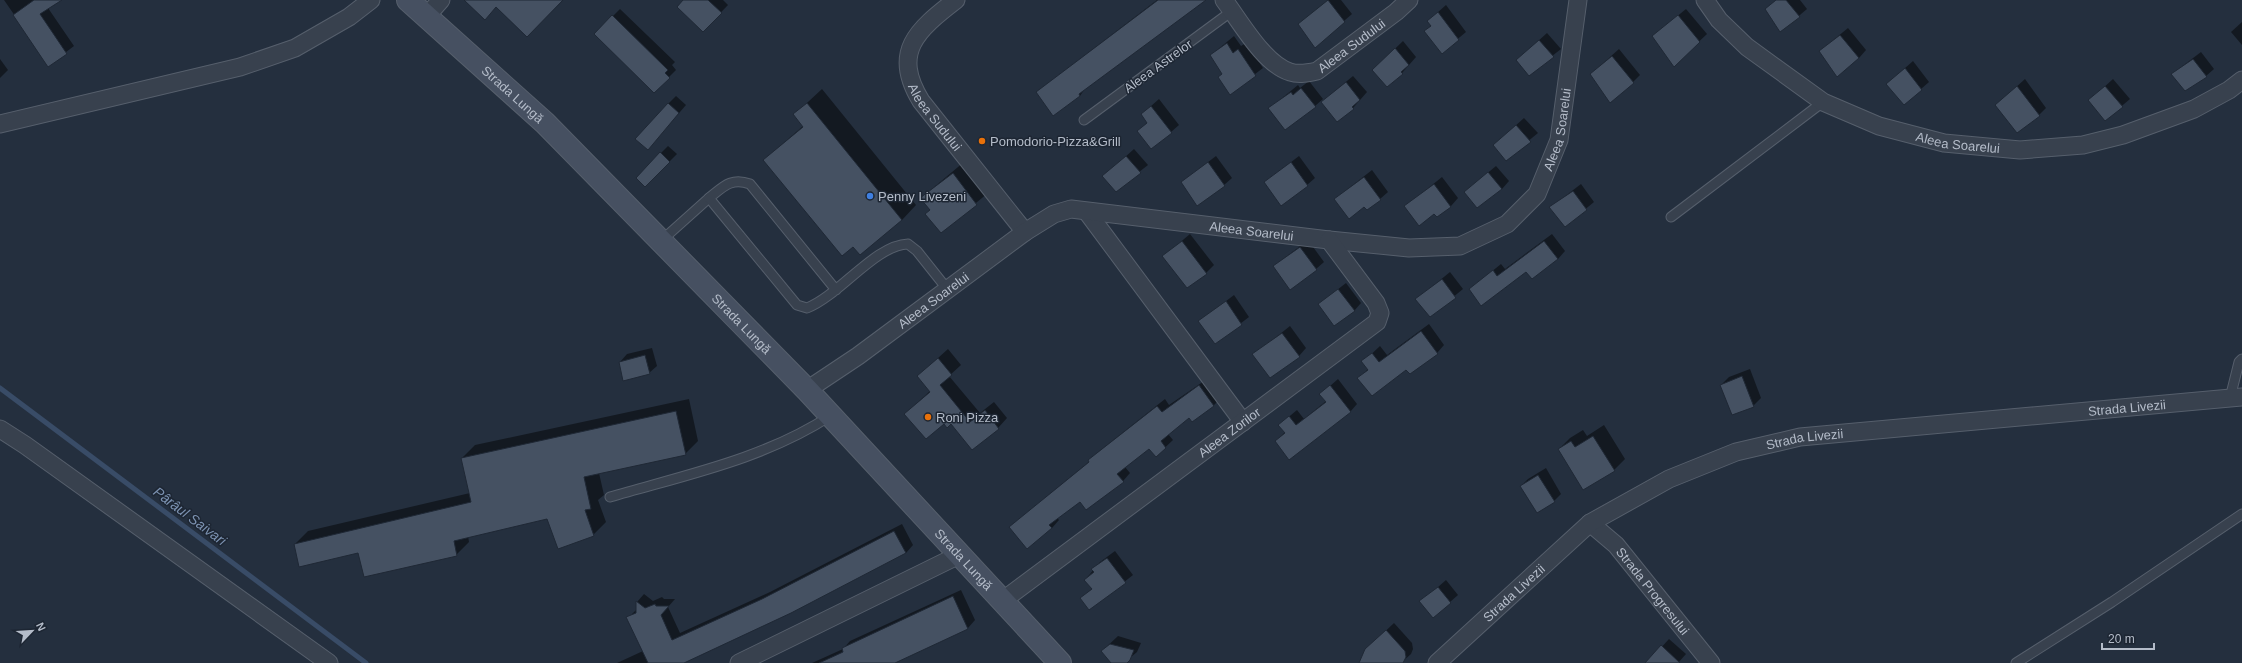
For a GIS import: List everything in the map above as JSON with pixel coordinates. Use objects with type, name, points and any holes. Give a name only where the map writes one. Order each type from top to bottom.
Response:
[{"type":"main road","name":"Strada Lungă","points":[[408,0],[545,124],[807,390],[1060,663]]},
{"type":"street","points":[[0,124],[240,67],[295,48],[349,18],[371,0]]},
{"type":"street","points":[[426,17],[441,0]]},
{"type":"street","name":"Aleea Sudului","points":[[956,0],[933,17],[913,42],[907,57],[908,71],[912,87],[920,101],[1025,232]]},
{"type":"street","name":"Aleea Sudului","points":[[1228,6],[1270,60],[1281,68],[1291,72],[1304,73],[1317,71],[1396,12],[1408,0]]},
{"type":"street","name":"Aleea Soarelui","points":[[807,390],[858,356],[1025,232],[1054,214],[1071,209],[1329,240],[1409,248],[1460,246],[1507,224],[1537,194],[1559,140],[1578,0]]},
{"type":"street","name":"Aleea Soarelui","points":[[1705,0],[1720,20],[1747,46],[1823,102],[1879,126],[1944,144],[2020,150],[2083,145],[2123,135],[2194,109],[2229,90],[2242,80]]},
{"type":"street","points":[[1087,212],[1243,422]]},
{"type":"street","name":"Aleea Zorilor","points":[[1002,601],[1377,322],[1380,313],[1376,303],[1329,240]]},
{"type":"street","name":"Strada Livezii","points":[[1437,663],[1590,523],[1668,479],[1736,452],[1800,437],[2236,397]]},
{"type":"street","points":[[0,429],[25,444],[329,663]]},
{"type":"street","name":"Strada Progresului","points":[[1590,523],[1616,545],[1711,663]]},
{"type":"street","points":[[739,663],[959,555]]},
{"type":"lane","name":"Aleea Astrelor","points":[[1084,120],[1228,6]]},
{"type":"lane","points":[[1672,218],[1823,102]]},
{"type":"lane","points":[[660,241],[728,183],[740,180],[750,184],[836,290]]},
{"type":"lane","points":[[709,198],[797,305],[807,308],[836,290],[886,250],[903,244],[908,244],[917,252],[948,290]]},
{"type":"lane","points":[[2236,397],[2239,362],[2242,360]]},
{"type":"lane","points":[[610,497],[766,451],[806,432],[830,416]]},
{"type":"lane","points":[[2016,663],[2112,602],[2242,514]]},
{"type":"building","points":[[34,0],[62,0],[40,14],[67,54],[48,67],[13,15]]},
{"type":"building","points":[[464,0],[563,0],[527,37],[496,7],[485,20]]},
{"type":"building","points":[[683,0],[708,0],[722,13],[703,32],[677,7]]},
{"type":"building","points":[[1158,0],[1206,0],[1079,94],[1080,96],[1053,116],[1036,92]]},
{"type":"building","points":[[1328,0],[1345,22],[1315,48],[1298,24]]},
{"type":"building","points":[[1776,0],[1786,0],[1800,17],[1780,32],[1765,9]]},
{"type":"building","points":[[1438,12],[1459,40],[1442,54],[1424,31],[1431,26],[1427,21]]},
{"type":"building","points":[[612,15],[668,70],[665,73],[670,78],[654,93],[594,34]]},
{"type":"building","points":[[1678,15],[1700,42],[1674,67],[1652,36]]},
{"type":"building","points":[[1840,35],[1859,58],[1837,77],[1819,51]]},
{"type":"building","points":[[1539,40],[1554,57],[1529,76],[1516,60]]},
{"type":"building","points":[[1227,43],[1233,53],[1238,49],[1256,76],[1230,95],[1218,77],[1222,74],[1210,55]]},
{"type":"building","points":[[1395,48],[1409,65],[1401,72],[1403,74],[1387,87],[1372,70]]},
{"type":"building","points":[[1612,56],[1634,83],[1610,103],[1590,74]]},
{"type":"building","points":[[2193,59],[2207,77],[2185,91],[2171,74]]},
{"type":"building","points":[[1905,68],[1922,90],[1904,105],[1886,84]]},
{"type":"building","points":[[1346,82],[1360,100],[1352,107],[1354,109],[1337,122],[1321,102]]},
{"type":"building","points":[[2017,86],[2040,116],[2017,133],[1995,105]]},
{"type":"building","points":[[2105,86],[2123,107],[2105,121],[2088,100]]},
{"type":"building","points":[[1301,88],[1316,107],[1285,130],[1268,108],[1291,92],[1293,95]]},
{"type":"building","points":[[668,103],[679,113],[648,150],[635,139]]},
{"type":"building","points":[[807,103],[902,220],[860,255],[853,247],[842,256],[763,160],[803,127],[793,114]]},
{"type":"building","points":[[1151,106],[1172,133],[1151,149],[1137,131],[1147,123],[1141,114]]},
{"type":"building","points":[[1516,125],[1531,142],[1506,161],[1493,145]]},
{"type":"building","points":[[660,152],[670,162],[645,187],[636,178]]},
{"type":"building","points":[[1126,156],[1141,173],[1116,192],[1102,176]]},
{"type":"building","points":[[1208,162],[1225,186],[1197,206],[1181,182]]},
{"type":"building","points":[[1291,162],[1308,186],[1281,206],[1264,182]]},
{"type":"building","points":[[1488,172],[1502,189],[1477,208],[1464,192]]},
{"type":"building","points":[[953,173],[977,205],[941,233],[925,214],[930,210],[920,198]]},
{"type":"building","points":[[1364,177],[1381,200],[1367,210],[1364,207],[1349,219],[1334,199]]},
{"type":"building","points":[[1434,184],[1451,207],[1437,217],[1434,214],[1419,226],[1404,206]]},
{"type":"building","points":[[1573,191],[1587,210],[1565,227],[1549,207]]},
{"type":"building","points":[[1182,241],[1207,274],[1187,288],[1162,256]]},
{"type":"building","points":[[1544,241],[1558,259],[1532,279],[1526,272],[1481,306],[1469,289],[1493,270],[1497,276]]},
{"type":"building","points":[[1300,247],[1317,270],[1290,290],[1273,266]]},
{"type":"building","points":[[1442,279],[1456,298],[1430,317],[1415,299]]},
{"type":"building","points":[[1338,289],[1355,311],[1334,326],[1318,304]]},
{"type":"building","points":[[1226,301],[1242,325],[1215,344],[1198,321]]},
{"type":"building","points":[[1421,331],[1438,354],[1410,374],[1406,370],[1372,396],[1357,378],[1368,370],[1361,361],[1372,353],[1379,362]]},
{"type":"building","points":[[1282,333],[1300,357],[1270,378],[1252,354]]},
{"type":"building","points":[[645,355],[650,374],[623,381],[619,362]]},
{"type":"building","points":[[938,358],[952,375],[940,385],[970,422],[985,410],[999,429],[972,450],[951,424],[947,428],[944,424],[926,439],[904,414],[930,392],[917,376]]},
{"type":"building","points":[[1742,376],[1754,407],[1732,415],[1720,385]]},
{"type":"building","points":[[1199,385],[1214,406],[1192,422],[1189,418],[1161,441],[1166,448],[1156,457],[1149,449],[1117,474],[1124,482],[1086,510],[1080,502],[1049,525],[1052,528],[1027,549],[1009,527],[1089,462],[1088,460],[1157,406],[1162,412]]},
{"type":"building","points":[[1330,385],[1351,412],[1289,460],[1275,441],[1285,433],[1278,425],[1289,416],[1296,425],[1326,402],[1319,394]]},
{"type":"building","points":[[676,411],[686,455],[584,477],[591,509],[585,510],[594,536],[558,549],[547,519],[454,541],[457,556],[364,577],[358,553],[299,567],[294,544],[471,502],[461,458]]},
{"type":"building","points":[[1593,436],[1615,471],[1583,490],[1558,449],[1571,441],[1575,447]]},
{"type":"building","points":[[1538,475],[1555,502],[1537,513],[1520,486]]},
{"type":"building","points":[[894,531],[906,553],[791,613],[684,663],[648,663],[626,617],[636,613],[636,601],[645,608],[655,604],[656,606],[669,606],[661,615],[672,640],[762,599]]},
{"type":"building","points":[[1107,558],[1126,583],[1089,610],[1080,598],[1092,589],[1084,580],[1094,572],[1091,569]]},
{"type":"building","points":[[1438,587],[1451,603],[1433,618],[1419,601]]},
{"type":"building","points":[[953,596],[968,629],[895,663],[819,663],[843,652],[842,648]]},
{"type":"building","points":[[1386,630],[1405,651],[1406,657],[1403,663],[1359,663],[1365,649]]},
{"type":"building","points":[[1110,644],[1134,650],[1130,660],[1127,663],[1111,663],[1101,651]]},
{"type":"building","points":[[1661,645],[1680,663],[1645,663]]},
{"type":"waterway","name":"Pârâul Saivari","points":[[0,388],[366,663]]},
{"type":"place","name":"Pomodorio-Pizza&Grill","points":[[982,141]]},
{"type":"place","name":"Penny Livezeni","points":[[870,196]]},
{"type":"place","name":"Roni Pizza","points":[[928,417]]}]
